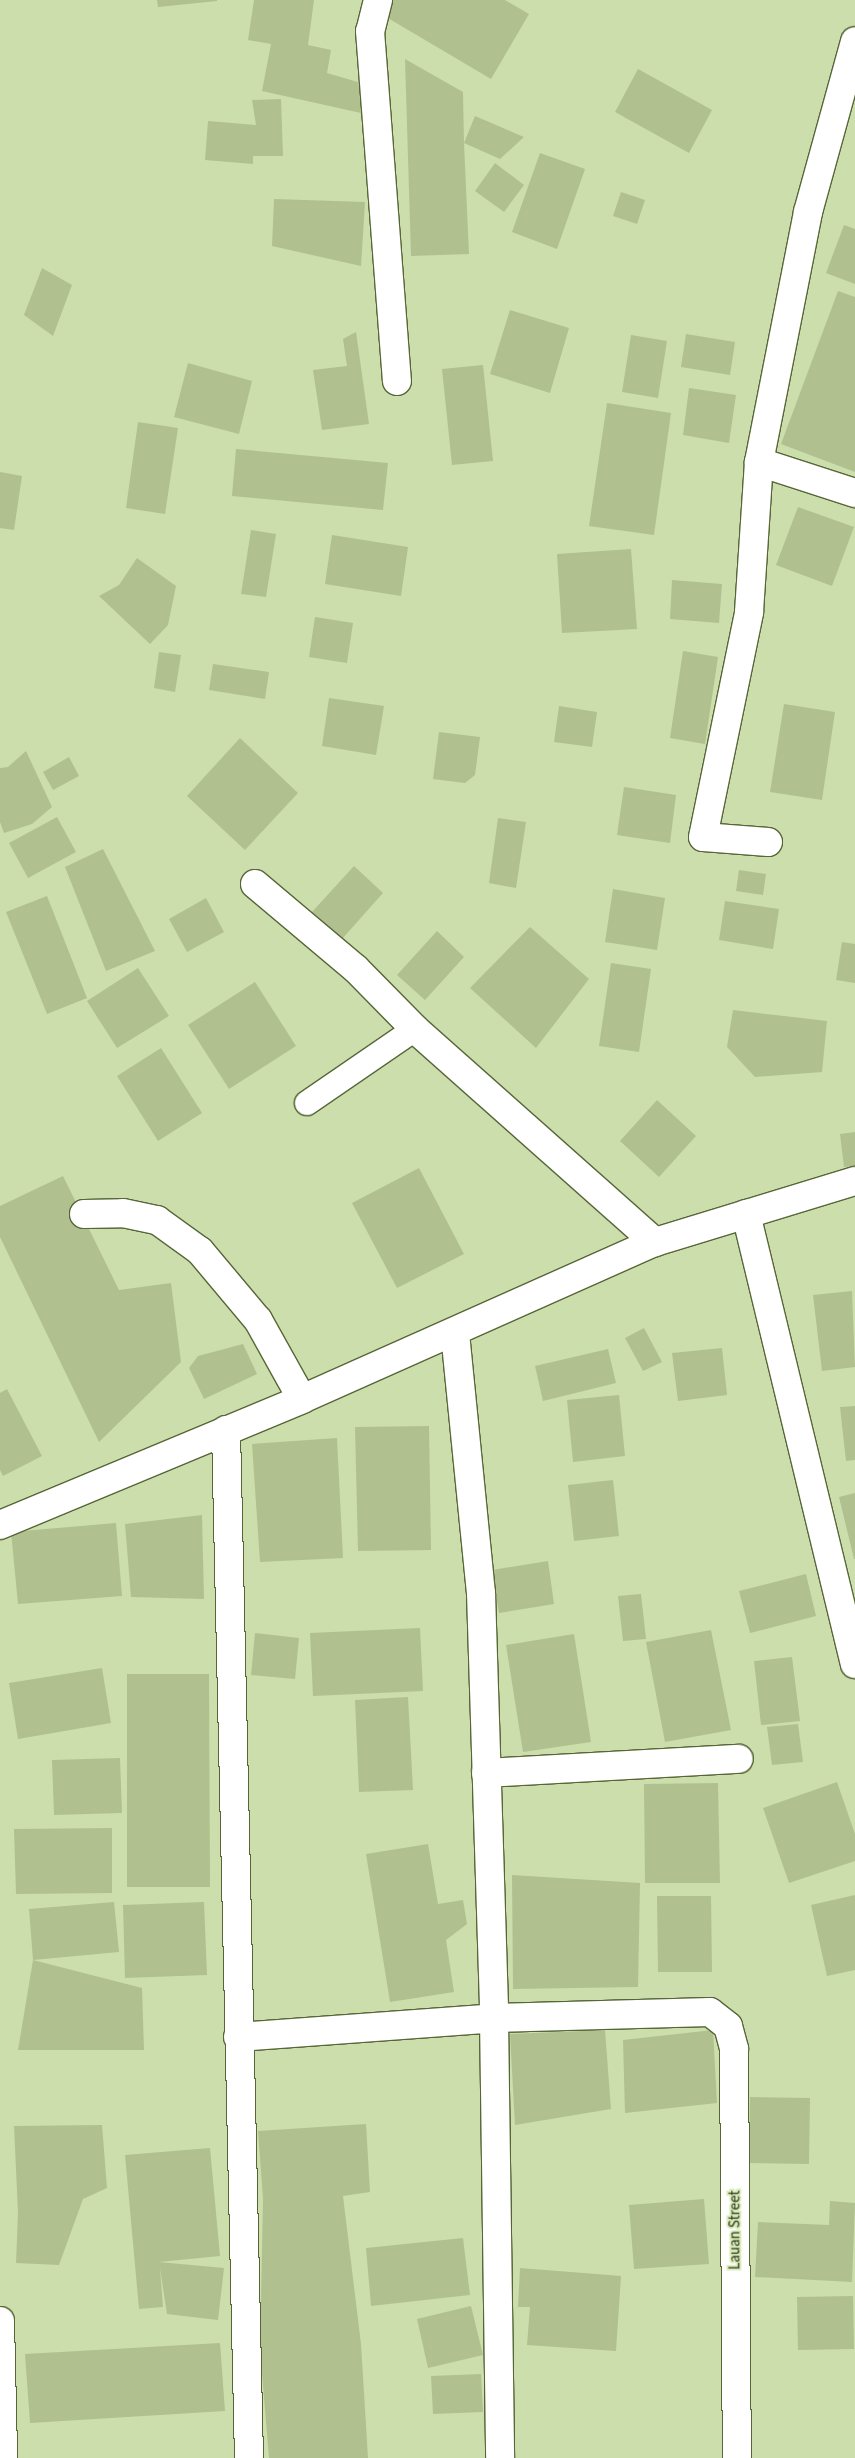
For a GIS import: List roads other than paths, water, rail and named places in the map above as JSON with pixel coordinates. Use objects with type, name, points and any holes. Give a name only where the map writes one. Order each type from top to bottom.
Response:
[{"type":"street","points":[[378,0],[370,31],[397,381]]},
{"type":"street","points":[[768,842],[703,837],[749,612],[759,462],[808,212],[855,41]]},
{"type":"street","points":[[759,462],[855,493]]},
{"type":"street","points":[[255,884],[356,969],[415,1028],[655,1242]]},
{"type":"street","points":[[0,1525],[455,1333],[655,1242],[855,1181]]},
{"type":"street","points":[[84,1214],[124,1213],[157,1220],[200,1251],[258,1320],[302,1399]]},
{"type":"street","points":[[746,1214],[855,1664]]},
{"type":"street","points":[[455,1333],[481,1593],[494,2018],[500,2458]]},
{"type":"street","points":[[226,1430],[248,2458]]},
{"type":"street","points":[[486,1773],[738,1759]]},
{"type":"street","name":"Lauan Street","points":[[494,2018],[710,2012],[728,2026],[734,2049],[737,2458]]},
{"type":"street","points":[[238,2037],[494,2018]]},
{"type":"street","points":[[0,2322],[3,2458]]},
{"type":"lane","points":[[307,1103],[415,1028]]}]
